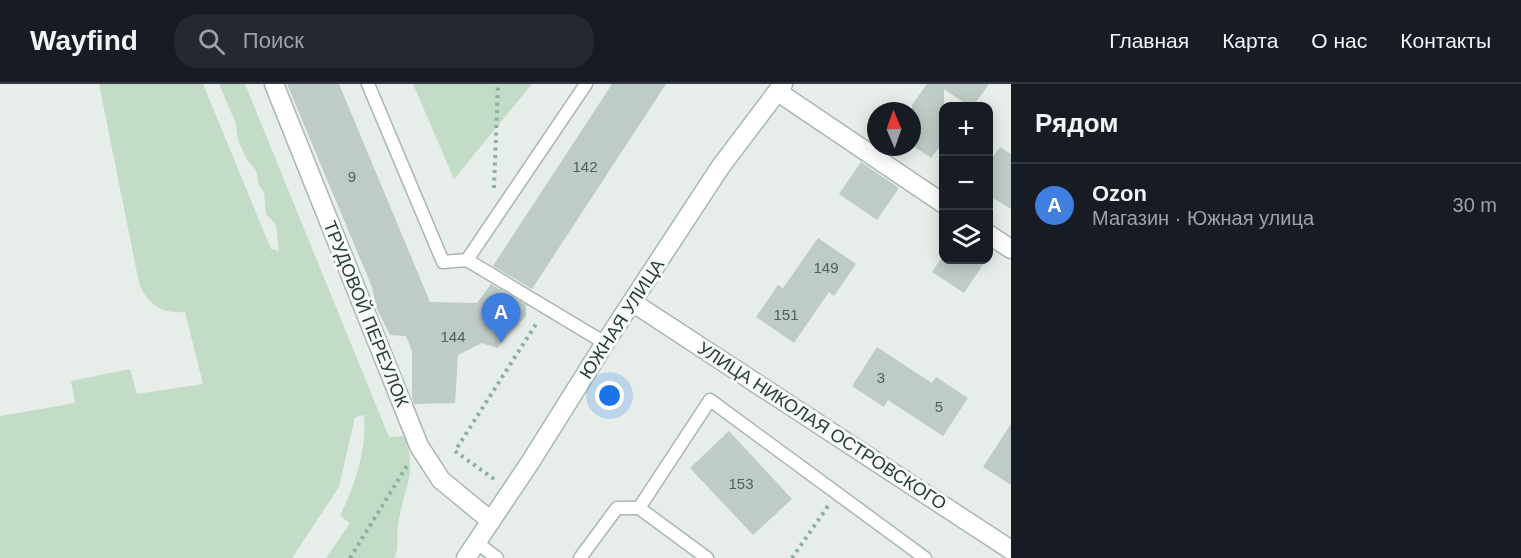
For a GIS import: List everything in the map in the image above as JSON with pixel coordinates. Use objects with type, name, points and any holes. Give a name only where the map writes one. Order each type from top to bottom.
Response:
[{"type":"street","name":"ТРУДОВОЙ ПЕРЕУЛОК","points":[[274,84],[419,446],[441,480],[491,521]]},
{"type":"street","points":[[781,88],[939,200]]},
{"type":"street","name":"ЮЖНАЯ УЛИЦА","points":[[466,558],[721,166],[781,88]]},
{"type":"street","points":[[993,237],[1011,249]]},
{"type":"street","name":"УЛИЦА НИКОЛАЯ ОСТРОВСКОГО","points":[[632,302],[1011,550]]},
{"type":"lane","points":[[368,84],[442,262],[467,260],[605,343]]},
{"type":"lane","points":[[467,260],[586,84]]},
{"type":"lane","points":[[639,508],[710,400],[925,558]]},
{"type":"lane","points":[[580,558],[617,508],[639,508],[707,558]]},
{"type":"lane","points":[[476,542],[497,558]]},
{"type":"path","points":[[493,222],[498,84]]},
{"type":"path","points":[[495,479],[455,451],[546,307]]},
{"type":"path","points":[[350,558],[419,446]]},
{"type":"path","points":[[792,558],[837,493]]},
{"type":"green space","points":[[99,84],[203,84],[271,249],[279,251],[276,225],[266,214],[264,192],[259,186],[256,170],[247,160],[238,140],[236,124],[219,84],[245,84],[389,437],[404,436],[410,471],[400,512],[397,550],[394,558],[326,558],[350,523],[340,516],[359,467],[364,441],[364,415],[355,417],[339,487],[292,558],[0,558],[0,416],[75,403],[71,381],[130,369],[137,394],[203,384],[185,312],[163,310],[151,302],[139,283]]},
{"type":"green space","points":[[413,84],[532,84],[454,179]]},
{"type":"building","points":[[287,84],[339,84],[430,302],[477,303],[491,284],[526,305],[526,316],[497,348],[482,343],[458,355],[455,403],[414,404],[412,351],[406,336],[390,335],[376,307],[372,287]]},
{"type":"building","points":[[612,84],[666,84],[532,289],[493,266]]},
{"type":"building","points":[[927,84],[989,84],[976,102],[963,102],[944,89],[944,102],[939,102],[939,148],[931,158],[921,151],[921,102],[914,102]]},
{"type":"building","points":[[1000,147],[1011,154],[1011,209],[993,198],[993,157]]},
{"type":"building","points":[[861,162],[899,188],[877,220],[839,194]]},
{"type":"building","points":[[818,238],[856,264],[834,296],[829,292],[794,343],[756,317],[778,285],[783,288]]},
{"type":"building","points":[[939,262],[939,264],[983,264],[964,293],[932,272]]},
{"type":"building","points":[[877,347],[932,383],[936,377],[968,398],[943,436],[888,400],[884,407],[852,386]]},
{"type":"building","points":[[1011,424],[1011,485],[983,467]]},
{"type":"building","points":[[729,431],[792,499],[753,535],[690,468]]},
{"type":"place","name":"Ozon","points":[[501,343]]}]
